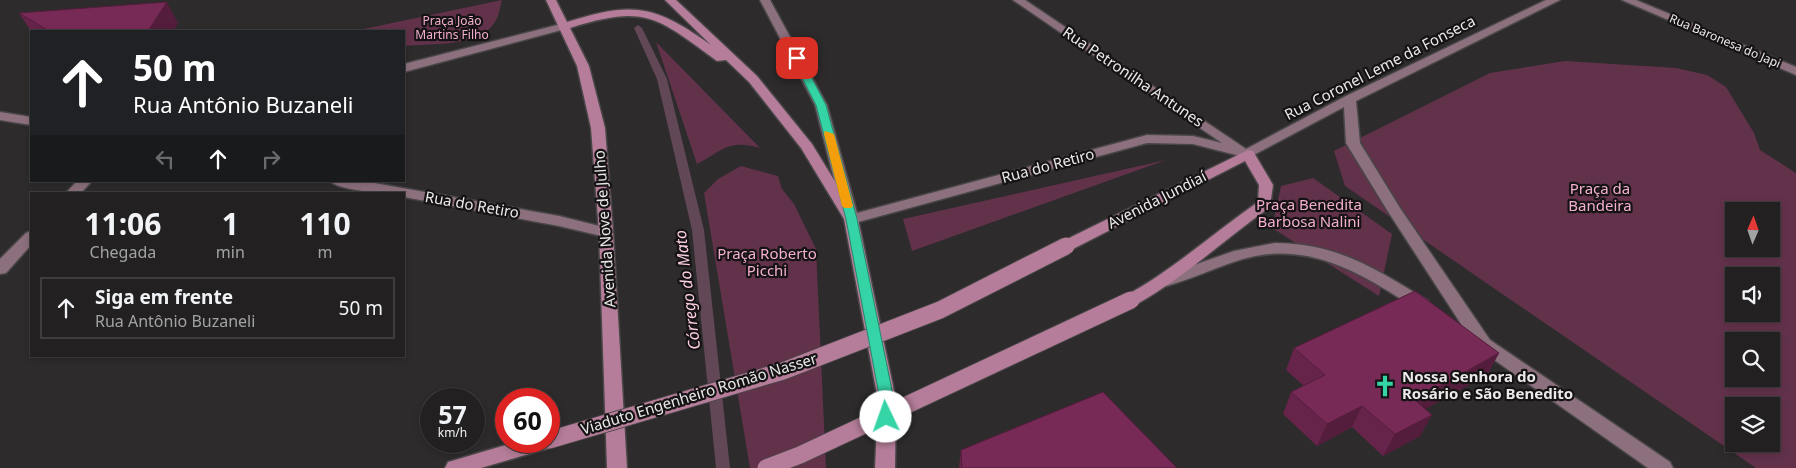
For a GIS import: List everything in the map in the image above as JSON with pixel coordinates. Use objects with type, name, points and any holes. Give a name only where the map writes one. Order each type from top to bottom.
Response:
[{"type":"main road","name":"Avenida Nove de Julho","points":[[551,0],[583,66],[598,128],[606,232],[617,468]]},
{"type":"main road","points":[[670,0],[753,79],[807,147],[851,219],[887,400],[885,468]]},
{"type":"main road","points":[[565,26],[617,13],[642,13],[659,17],[753,79]]},
{"type":"main road","points":[[766,468],[800,456],[1131,300],[1163,282],[1223,233],[1264,204],[1266,185],[1248,154]]},
{"type":"main road","name":"Avenida Jundiaí","points":[[1066,246],[1248,154]]},
{"type":"main road","name":"Viaduto Engenheiro Romão Nasser","points":[[560,437],[782,371],[940,310],[1066,246]]},
{"type":"main road","name":"Viaduto Engenheiro Romão Nasser","points":[[455,468],[506,453]]},
{"type":"street","points":[[765,0],[821,105],[851,219]]},
{"type":"street","name":"Rua Petronilha Antunes","points":[[1018,0],[1248,154]]},
{"type":"street","name":"Rua Coronel Leme da Fonseca","points":[[1248,154],[1350,99],[1555,0]]},
{"type":"street","name":"Rua Baronesa do Japi","points":[[1627,0],[1796,71]]},
{"type":"street","points":[[405,68],[565,26]]},
{"type":"street","points":[[1350,99],[1353,142],[1394,210],[1485,346]]},
{"type":"street","points":[[0,116],[30,121]]},
{"type":"street","name":"Rua do Retiro","points":[[851,219],[1146,139],[1193,140],[1248,154]]},
{"type":"street","points":[[74,192],[83,182]]},
{"type":"street","name":"Rua do Retiro","points":[[343,182],[398,192]]},
{"type":"street","name":"Rua do Retiro","points":[[405,193],[559,221],[606,232]]},
{"type":"street","points":[[0,269],[30,237]]},
{"type":"street","points":[[1163,282],[1250,252],[1278,248],[1303,248],[1333,255],[1366,269],[1442,317],[1663,468]]},
{"type":"green space","name":"Praça João Martins Filho","points":[[502,0],[496,20],[488,30],[478,36],[453,43],[405,46],[405,30],[359,30]]},
{"type":"green space","points":[[656,42],[760,148],[733,145],[720,150],[697,164]]},
{"type":"green space","name":"Praça da Bandeira","points":[[1565,61],[1676,68],[1707,75],[1726,87],[1754,133],[1760,150],[1796,173],[1796,468],[1756,468],[1733,452],[1780,452],[1780,397],[1725,397],[1725,447],[1345,186],[1334,151],[1490,73]]},
{"type":"green space","points":[[1166,160],[912,251],[903,219]]},
{"type":"green space","name":"Praça Roberto Picchi","points":[[741,166],[778,176],[782,189],[794,204],[816,249],[826,468],[750,468],[704,193],[718,179]]},
{"type":"green space","name":"Praça Benedita Barbosa Nalini","points":[[1313,178],[1392,234],[1379,296],[1272,228],[1281,186]]},
{"type":"building","points":[[167,2],[149,30],[47,30],[19,13]]},
{"type":"building","name":"Nossa Senhora do Rosário e São Benedito","points":[[1415,291],[1499,353],[1415,400],[1432,415],[1395,434],[1362,406],[1327,424],[1291,392],[1325,375],[1294,348]]},
{"type":"building","points":[[1103,392],[1177,468],[962,468],[961,450]]},
{"type":"waterway","name":"Córrego do Mato","points":[[638,28],[662,79],[698,230],[723,468]]},
{"type":"slow traffic","points":[[829,134],[848,206]]},
{"type":"place","name":"Nossa Senhora do Rosário e São Benedito","points":[[1385,386]]},
{"type":"route","points":[[797,58],[821,105],[851,219],[887,400],[886,417]]}]
